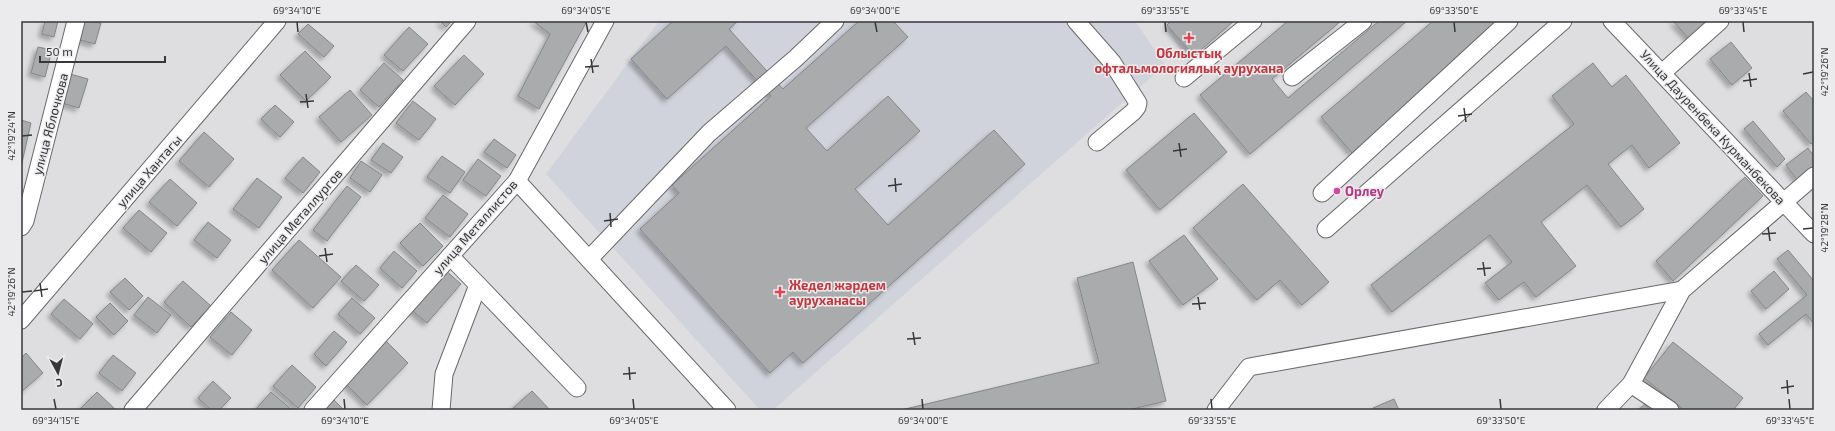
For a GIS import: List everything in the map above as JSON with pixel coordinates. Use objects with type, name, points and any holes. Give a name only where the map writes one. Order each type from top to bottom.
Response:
[{"type":"street","name":"улица Яблочкова","points":[[21,227],[24,221],[76,21]]},
{"type":"street","name":"улица Хантагы","points":[[21,320],[277,21]]},
{"type":"street","name":"улица Металлургов","points":[[133,410],[467,21]]},
{"type":"street","name":"улица Металлистов","points":[[313,410],[517,181],[605,21]]},
{"type":"street","points":[[589,259],[709,133],[796,58],[835,21]]},
{"type":"street","points":[[1076,21],[1112,62],[1138,103],[1133,112],[1097,142]]},
{"type":"street","points":[[1184,78],[1253,21]]},
{"type":"street","points":[[1292,78],[1362,21]]},
{"type":"street","points":[[1322,193],[1509,21]]},
{"type":"street","points":[[1326,229],[1563,21]]},
{"type":"street","name":"Улица Дауренбека Курманбекова","points":[[1612,21],[1814,234]]},
{"type":"street","points":[[1662,73],[1720,21]]},
{"type":"street","points":[[1606,410],[1631,384],[1682,290],[1814,176]]},
{"type":"street","points":[[517,181],[727,410]]},
{"type":"street","points":[[450,256],[577,388]]},
{"type":"street","points":[[441,410],[444,374],[478,285]]},
{"type":"street","points":[[1216,410],[1248,368],[1682,290]]},
{"type":"street","points":[[1631,384],[1670,410]]},
{"type":"shaded area","name":"Жедел жәрдем ауруханасы","points":[[659,21],[1135,21],[1165,65],[773,410],[760,410],[546,174]]},
{"type":"shaded area","name":"Облыстық офтальмологиялық аурухана","points":[[1162,21],[1227,21],[1184,55]]},
{"type":"building","points":[[45,21],[58,21],[54,37],[42,34]]},
{"type":"building","points":[[82,21],[101,23],[95,44],[77,39]]},
{"type":"building","points":[[440,21],[452,21],[446,27]]},
{"type":"building","points":[[533,21],[587,21],[539,109],[518,96],[550,34]]},
{"type":"building","points":[[673,21],[738,21],[729,29],[783,89],[859,21],[893,21],[908,37],[806,128],[827,151],[888,96],[920,131],[855,189],[888,225],[994,130],[1025,164],[803,363],[793,352],[770,373],[640,229],[679,193],[672,185],[771,96],[726,46],[667,99],[631,59]]},
{"type":"building","name":"Облыстық офтальмологиялық аурухана","points":[[1171,21],[1234,21],[1194,56],[1167,25]]},
{"type":"building","points":[[1288,21],[1341,21],[1272,79],[1288,98],[1379,21],[1407,21],[1250,154],[1200,95]]},
{"type":"building","points":[[1433,21],[1505,21],[1352,153],[1321,117]]},
{"type":"building","points":[[1673,21],[1713,21],[1690,40]]},
{"type":"building","points":[[308,24],[334,46],[324,57],[298,34]]},
{"type":"building","points":[[409,27],[428,44],[403,71],[384,55]]},
{"type":"building","points":[[1731,42],[1752,68],[1732,85],[1710,59]]},
{"type":"building","points":[[38,47],[52,50],[45,77],[31,73]]},
{"type":"building","points":[[305,51],[331,77],[306,101],[280,75]]},
{"type":"building","points":[[464,55],[484,74],[455,105],[434,86]]},
{"type":"building","points":[[384,63],[403,80],[379,107],[360,90]]},
{"type":"building","points":[[1593,63],[1612,87],[1626,75],[1680,143],[1649,168],[1632,145],[1608,164],[1644,209],[1621,227],[1587,185],[1541,222],[1576,266],[1536,297],[1524,282],[1499,300],[1485,283],[1512,262],[1490,235],[1392,312],[1371,285],[1574,124],[1552,96]]},
{"type":"building","points":[[70,74],[88,79],[79,108],[62,103]]},
{"type":"building","points":[[350,90],[372,115],[341,142],[319,117]]},
{"type":"building","points":[[1806,92],[1814,101],[1814,142],[1811,144],[1783,111]]},
{"type":"building","points":[[413,101],[436,119],[419,140],[396,123]]},
{"type":"building","points":[[275,105],[294,122],[280,137],[261,119]]},
{"type":"building","points":[[1194,113],[1227,152],[1160,210],[1126,170]]},
{"type":"building","points":[[21,120],[31,123],[21,167]]},
{"type":"building","points":[[1753,121],[1785,159],[1777,167],[1744,129]]},
{"type":"building","points":[[204,132],[234,159],[209,187],[179,161]]},
{"type":"building","points":[[494,139],[516,155],[507,168],[484,152]]},
{"type":"building","points":[[383,143],[403,157],[391,173],[371,160]]},
{"type":"building","points":[[1808,148],[1814,156],[1814,169],[1798,181],[1786,165]]},
{"type":"building","points":[[442,156],[465,172],[450,193],[427,177]]},
{"type":"building","points":[[303,157],[320,172],[303,193],[285,178]]},
{"type":"building","points":[[478,159],[501,176],[486,196],[463,180]]},
{"type":"building","points":[[361,161],[382,175],[370,192],[350,178]]},
{"type":"building","points":[[1745,177],[1763,196],[1673,281],[1656,261]]},
{"type":"building","points":[[257,178],[282,197],[259,228],[233,209]]},
{"type":"building","points":[[170,179],[197,203],[177,226],[149,202]]},
{"type":"building","points":[[1243,184],[1329,282],[1302,305],[1280,280],[1257,300],[1193,228]]},
{"type":"building","points":[[347,186],[361,197],[327,241],[313,230]]},
{"type":"building","points":[[443,195],[468,214],[450,237],[425,218]]},
{"type":"building","points":[[139,210],[167,233],[151,252],[123,228]]},
{"type":"building","points":[[208,222],[231,240],[217,258],[194,240]]},
{"type":"building","points":[[420,223],[443,246],[423,266],[400,243]]},
{"type":"building","points":[[1184,235],[1218,279],[1183,305],[1149,261]]},
{"type":"building","points":[[299,240],[341,277],[313,308],[272,270]]},
{"type":"building","points":[[1788,250],[1814,281],[1814,324],[1806,314],[1768,345],[1759,334],[1807,295],[1777,259]]},
{"type":"building","points":[[394,251],[417,271],[402,288],[380,268]]},
{"type":"building","points":[[1133,262],[1166,401],[1128,410],[901,410],[1099,363],[1077,278]]},
{"type":"building","points":[[356,265],[379,285],[364,301],[341,281]]},
{"type":"building","points":[[444,269],[461,284],[427,323],[409,308]]},
{"type":"building","points":[[1774,271],[1789,289],[1766,309],[1751,291]]},
{"type":"building","points":[[125,278],[143,296],[129,310],[110,292]]},
{"type":"building","points":[[183,281],[211,306],[191,327],[164,302]]},
{"type":"building","points":[[148,297],[171,315],[157,333],[134,315]]},
{"type":"building","points":[[352,298],[375,318],[360,334],[338,314]]},
{"type":"building","points":[[64,299],[93,324],[80,339],[51,314]]},
{"type":"building","points":[[110,303],[128,321],[114,335],[96,317]]},
{"type":"building","points":[[231,312],[252,330],[232,355],[210,337]]},
{"type":"building","points":[[334,331],[347,342],[326,366],[314,354]]},
{"type":"building","points":[[386,341],[408,363],[367,405],[345,383]]},
{"type":"building","points":[[1673,342],[1743,398],[1733,410],[1684,410],[1644,378]]},
{"type":"building","points":[[26,353],[43,373],[21,392],[21,358]]},
{"type":"building","points":[[113,355],[136,373],[122,391],[99,373]]},
{"type":"building","points":[[292,365],[316,387],[298,408],[273,386]]},
{"type":"building","points":[[213,381],[231,398],[219,410],[211,410],[198,398]]},
{"type":"building","points":[[532,391],[550,410],[511,410]]},
{"type":"building","points":[[97,392],[116,410],[79,410]]},
{"type":"building","points":[[271,392],[292,410],[255,410]]},
{"type":"building","points":[[332,398],[344,410],[319,410]]},
{"type":"building","points":[[1394,399],[1399,410],[1374,410],[1373,408]]},
{"type":"building","points":[[1645,404],[1650,410],[1638,410]]},
{"type":"place","name":"Облыстық офтальмологиялық аурухана","points":[[1189,38]]},
{"type":"place","name":"Орлеу","points":[[1337,191]]},
{"type":"place","name":"Жедел жәрдем ауруханасы","points":[[780,292]]}]
